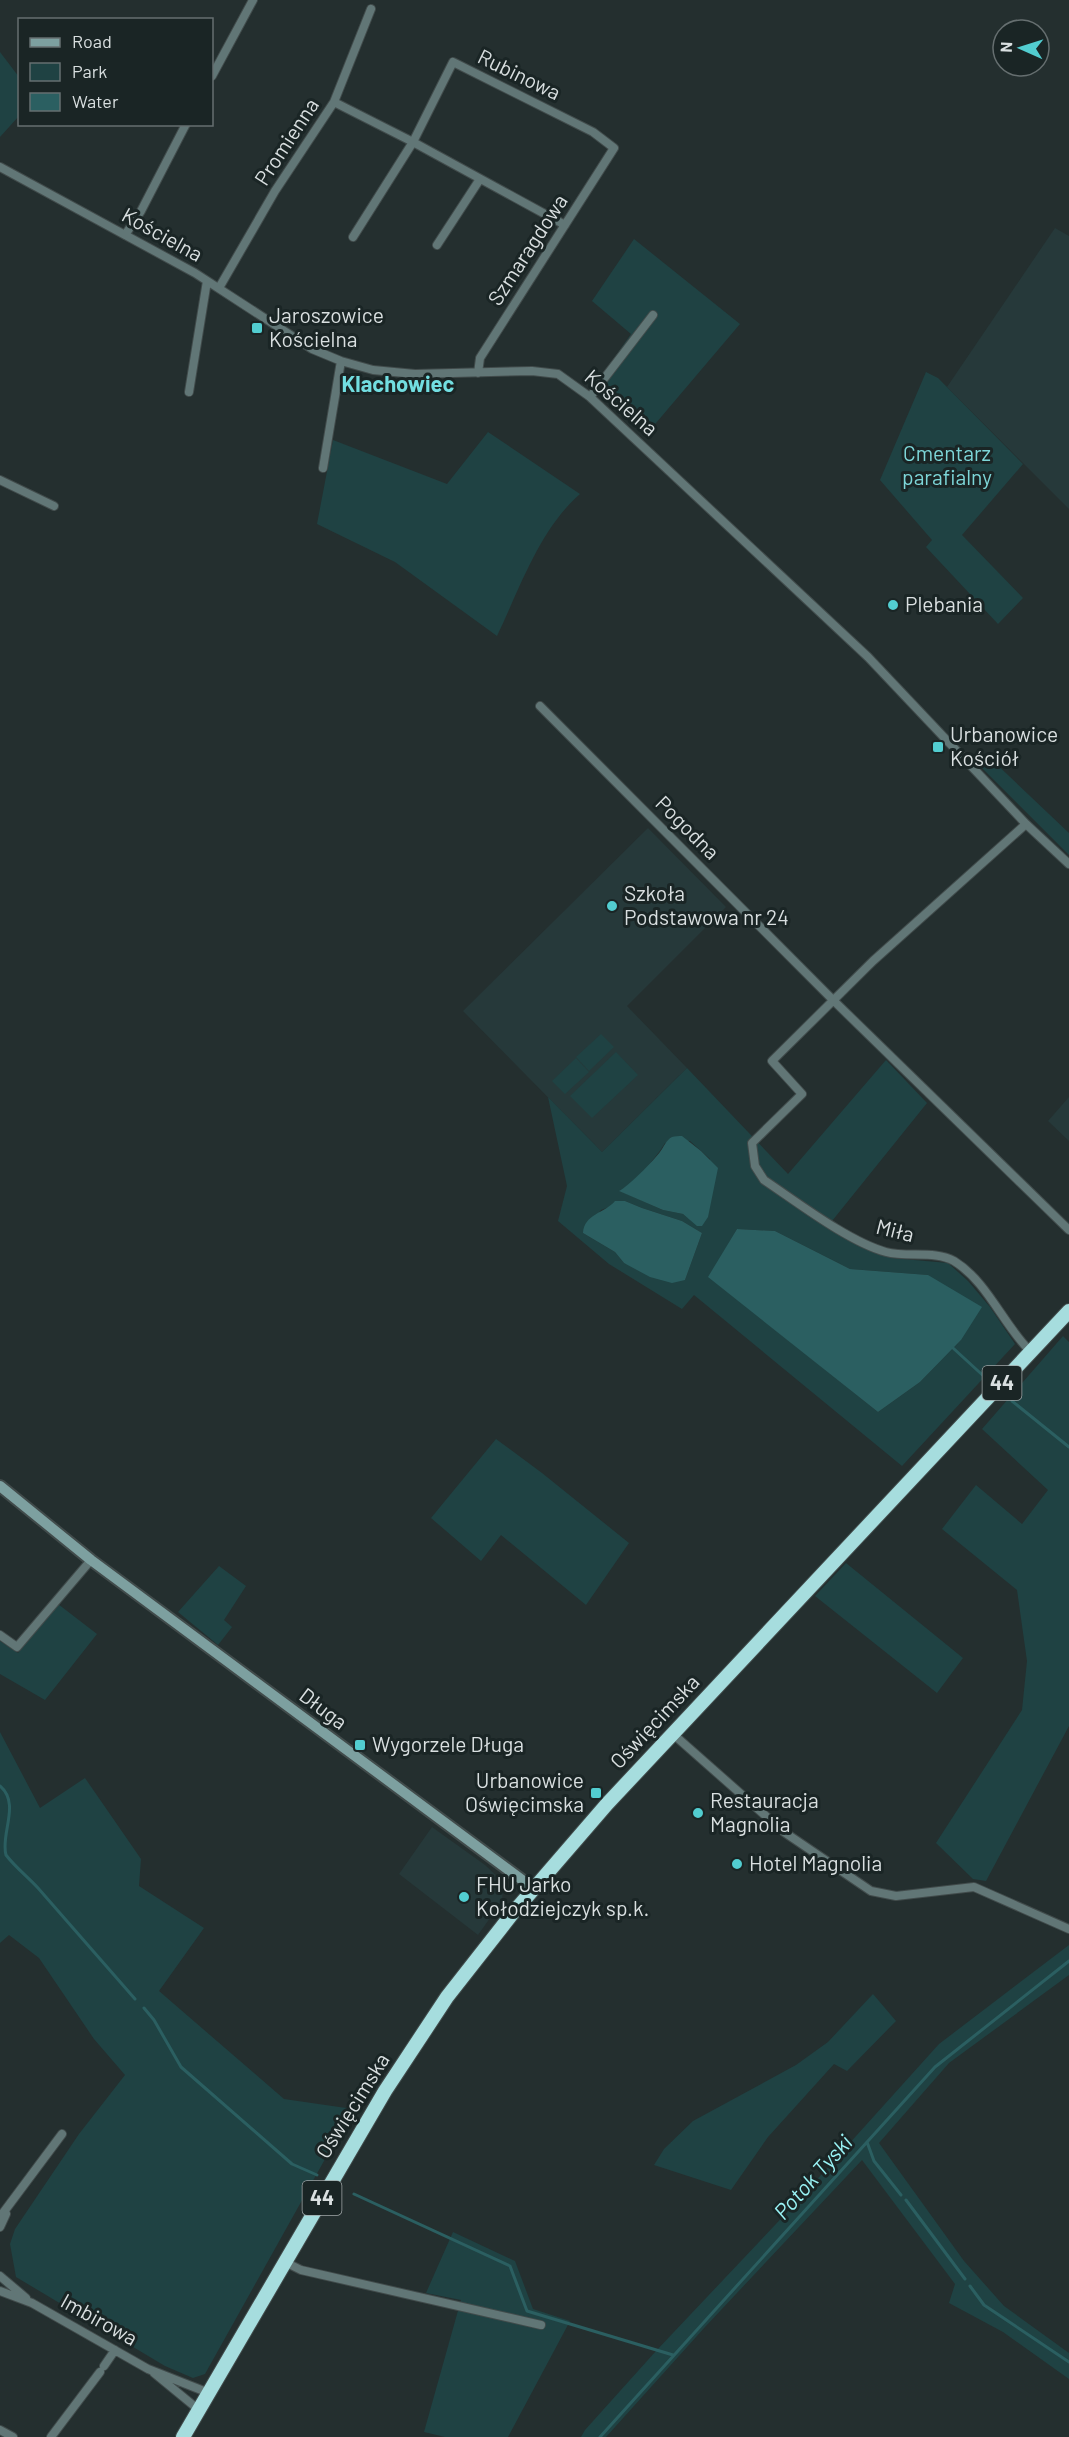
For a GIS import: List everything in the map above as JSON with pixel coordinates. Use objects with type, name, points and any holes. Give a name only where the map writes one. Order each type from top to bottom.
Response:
[{"type":"highway","name":"Oświęcimska","points":[[183,2437],[350,2150],[447,1997],[533,1888],[607,1804],[1069,1311]]},
{"type":"street","points":[[213,74],[254,0]]},
{"type":"street","name":"Promienna","points":[[219,288],[275,191],[334,102],[371,9]]},
{"type":"street","name":"Rubinowa","points":[[353,237],[413,142],[453,62],[593,132],[614,148]]},
{"type":"street","points":[[334,102],[566,225]]},
{"type":"street","points":[[125,234],[141,211],[185,126]]},
{"type":"street","name":"Szmaragdowa","points":[[478,373],[480,358],[614,148]]},
{"type":"street","name":"Kościelna","points":[[0,167],[207,281],[312,349],[341,361],[373,370],[394,372],[532,371],[558,374],[590,397],[868,657],[1026,824],[1069,864]]},
{"type":"street","points":[[437,245],[480,179]]},
{"type":"street","points":[[189,392],[207,281]]},
{"type":"street","points":[[590,397],[653,315]]},
{"type":"street","points":[[323,468],[341,361]]},
{"type":"street","points":[[0,480],[54,506]]},
{"type":"street","name":"Pogodna","points":[[540,706],[833,1000],[1069,1230]]},
{"type":"street","points":[[833,1000],[873,961],[1026,824]]},
{"type":"street","name":"Miła","points":[[833,1000],[772,1061],[802,1094],[752,1143],[755,1166],[764,1180],[860,1241],[886,1252],[908,1256],[937,1256],[957,1263],[975,1279],[1013,1333],[1031,1352]]},
{"type":"street","name":"Długa","points":[[0,1486],[90,1560],[533,1888]]},
{"type":"street","points":[[0,1635],[17,1647],[90,1560]]},
{"type":"street","points":[[673,1734],[784,1832],[871,1891],[896,1896],[974,1887],[1069,1929]]},
{"type":"street","points":[[0,2217],[62,2134]]},
{"type":"street","points":[[0,2226],[9,2207]]},
{"type":"street","points":[[285,2262],[301,2271],[541,2325]]},
{"type":"street","name":"Imbirowa","points":[[0,2276],[32,2303]]},
{"type":"street","name":"Imbirowa","points":[[0,2291],[32,2303],[148,2369],[199,2410]]},
{"type":"street","points":[[51,2437],[115,2350]]},
{"type":"street","name":"Imbirowa","points":[[148,2369],[209,2392]]},
{"type":"street","points":[[0,2430],[13,2437]]},
{"type":"shaded area","points":[[1055,228],[1069,236],[1069,509],[947,387]]},
{"type":"shaded area","points":[[648,828],[726,907],[627,1006],[687,1068],[602,1152],[463,1011]]},
{"type":"shaded area","points":[[1069,1097],[1069,1141],[1048,1121]]},
{"type":"shaded area","points":[[432,1827],[485,1865],[500,1879],[503,1890],[502,1901],[478,1935],[399,1874]]},
{"type":"green space","points":[[0,52],[18,76],[18,117],[0,137]]},
{"type":"green space","points":[[634,239],[740,324],[645,436],[595,385],[631,334],[592,301]]},
{"type":"green space","name":"Cmentarz parafialny","points":[[926,372],[938,378],[1023,464],[962,535],[1023,598],[998,624],[926,547],[932,540],[880,480]]},
{"type":"green space","points":[[488,432],[580,494],[566,508],[542,542],[497,636],[395,562],[317,524],[333,440],[447,484]]},
{"type":"green space","points":[[989,757],[1069,833],[1069,855],[980,766]]},
{"type":"green space","points":[[601,1034],[614,1047],[589,1071],[576,1057]]},
{"type":"green space","points":[[616,1052],[638,1075],[592,1118],[570,1096]]},
{"type":"green space","points":[[576,1058],[589,1072],[565,1094],[552,1081]]},
{"type":"green space","points":[[886,1060],[927,1103],[828,1226],[892,1258],[948,1263],[968,1281],[990,1307],[1015,1344],[902,1466],[694,1295],[682,1309],[609,1264],[558,1221],[567,1186],[548,1097],[602,1152],[687,1068],[788,1174]],"holes":[[[690,1141],[710,1159],[688,1218],[683,1214],[663,1210],[620,1191],[645,1169],[665,1143]],[[625,1201],[682,1221],[702,1233],[685,1280],[624,1263],[615,1252],[583,1233],[601,1210]],[[737,1229],[775,1231],[850,1269],[928,1275],[961,1340],[920,1382],[878,1412],[709,1277]]]},
{"type":"green space","points":[[1063,1336],[1069,1342],[1069,1726],[986,1881],[973,1879],[936,1843],[1022,1710],[1027,1661],[1017,1590],[942,1529],[976,1485],[1022,1524],[1048,1490],[982,1429]]},
{"type":"green space","points":[[496,1439],[629,1543],[586,1605],[501,1535],[481,1561],[431,1518]]},
{"type":"green space","points":[[846,1563],[963,1658],[937,1693],[815,1596]]},
{"type":"green space","points":[[219,1566],[246,1586],[224,1620],[232,1627],[218,1645],[178,1612]]},
{"type":"green space","points":[[58,1604],[97,1634],[45,1700],[0,1674],[0,1641],[18,1653]]},
{"type":"green space","points":[[0,1732],[40,1808],[85,1778],[141,1859],[139,1886],[204,1928],[159,1991],[284,2099],[353,2109],[205,2374],[193,2378],[165,2366],[16,2277],[10,2244],[15,2229],[79,2134],[125,2075],[94,2039],[39,1958],[9,1935],[0,1943]]},
{"type":"green space","points":[[1069,1945],[1069,1975],[949,2063],[879,2143],[964,2261],[1004,2306],[1069,2353],[1069,2379],[1003,2332],[949,2303],[955,2284],[862,2160],[705,2327],[606,2437],[581,2437],[656,2351],[793,2206],[939,2044]]},
{"type":"green space","points":[[873,1994],[896,2021],[847,2071],[834,2064],[768,2137],[731,2190],[654,2165],[664,2149],[693,2121],[796,2065],[828,2042]]},
{"type":"green space","points":[[453,2232],[515,2261],[533,2309],[570,2321],[508,2437],[445,2437],[424,2432],[461,2300],[426,2293]]},
{"type":"water","points":[[682,1136],[718,1168],[708,1217],[702,1226],[697,1226],[683,1214],[663,1210],[619,1191],[647,1167],[670,1138]]},
{"type":"water","points":[[615,1201],[625,1201],[682,1221],[702,1233],[685,1280],[672,1283],[650,1277],[624,1263],[615,1252],[583,1233],[584,1227],[591,1218]]},
{"type":"water","points":[[737,1229],[775,1231],[850,1269],[928,1275],[982,1307],[961,1340],[920,1382],[878,1412],[708,1277]]},
{"type":"waterway","points":[[953,1348],[989,1381]]},
{"type":"waterway","points":[[1012,1401],[1069,1447]]},
{"type":"waterway","points":[[0,1786],[6,1793],[10,1810],[5,1838],[6,1855],[38,1888],[135,1999]]},
{"type":"waterway","name":"Potok Tyski","points":[[600,2437],[935,2067],[1069,1961]]},
{"type":"waterway","points":[[144,2008],[154,2020],[181,2067],[292,2164],[317,2175]]},
{"type":"waterway","points":[[867,2142],[874,2161],[901,2195]]},
{"type":"waterway","points":[[354,2194],[510,2266],[527,2311],[673,2355]]},
{"type":"waterway","points":[[906,2200],[965,2279]]},
{"type":"waterway","points":[[970,2286],[984,2305],[1069,2362]]},
{"type":"place","name":"Jaroszowice Kościelna","points":[[257,328]]},
{"type":"place","name":"Plebania","points":[[893,605]]},
{"type":"place","name":"Urbanowice Kościół","points":[[938,747]]},
{"type":"place","name":"Szkoła Podstawowa nr 24","points":[[612,906]]},
{"type":"place","name":"Wygorzele Długa","points":[[360,1745]]},
{"type":"place","name":"Urbanowice Oświęcimska","points":[[596,1793]]},
{"type":"place","name":"Restauracja Magnolia","points":[[698,1813]]},
{"type":"place","name":"Hotel Magnolia","points":[[737,1864]]},
{"type":"place","name":"FHU Jarko Kołodziejczyk sp.k.","points":[[464,1897]]},
{"type":"district","name":"Klachowiec","points":[[398,384]]}]
